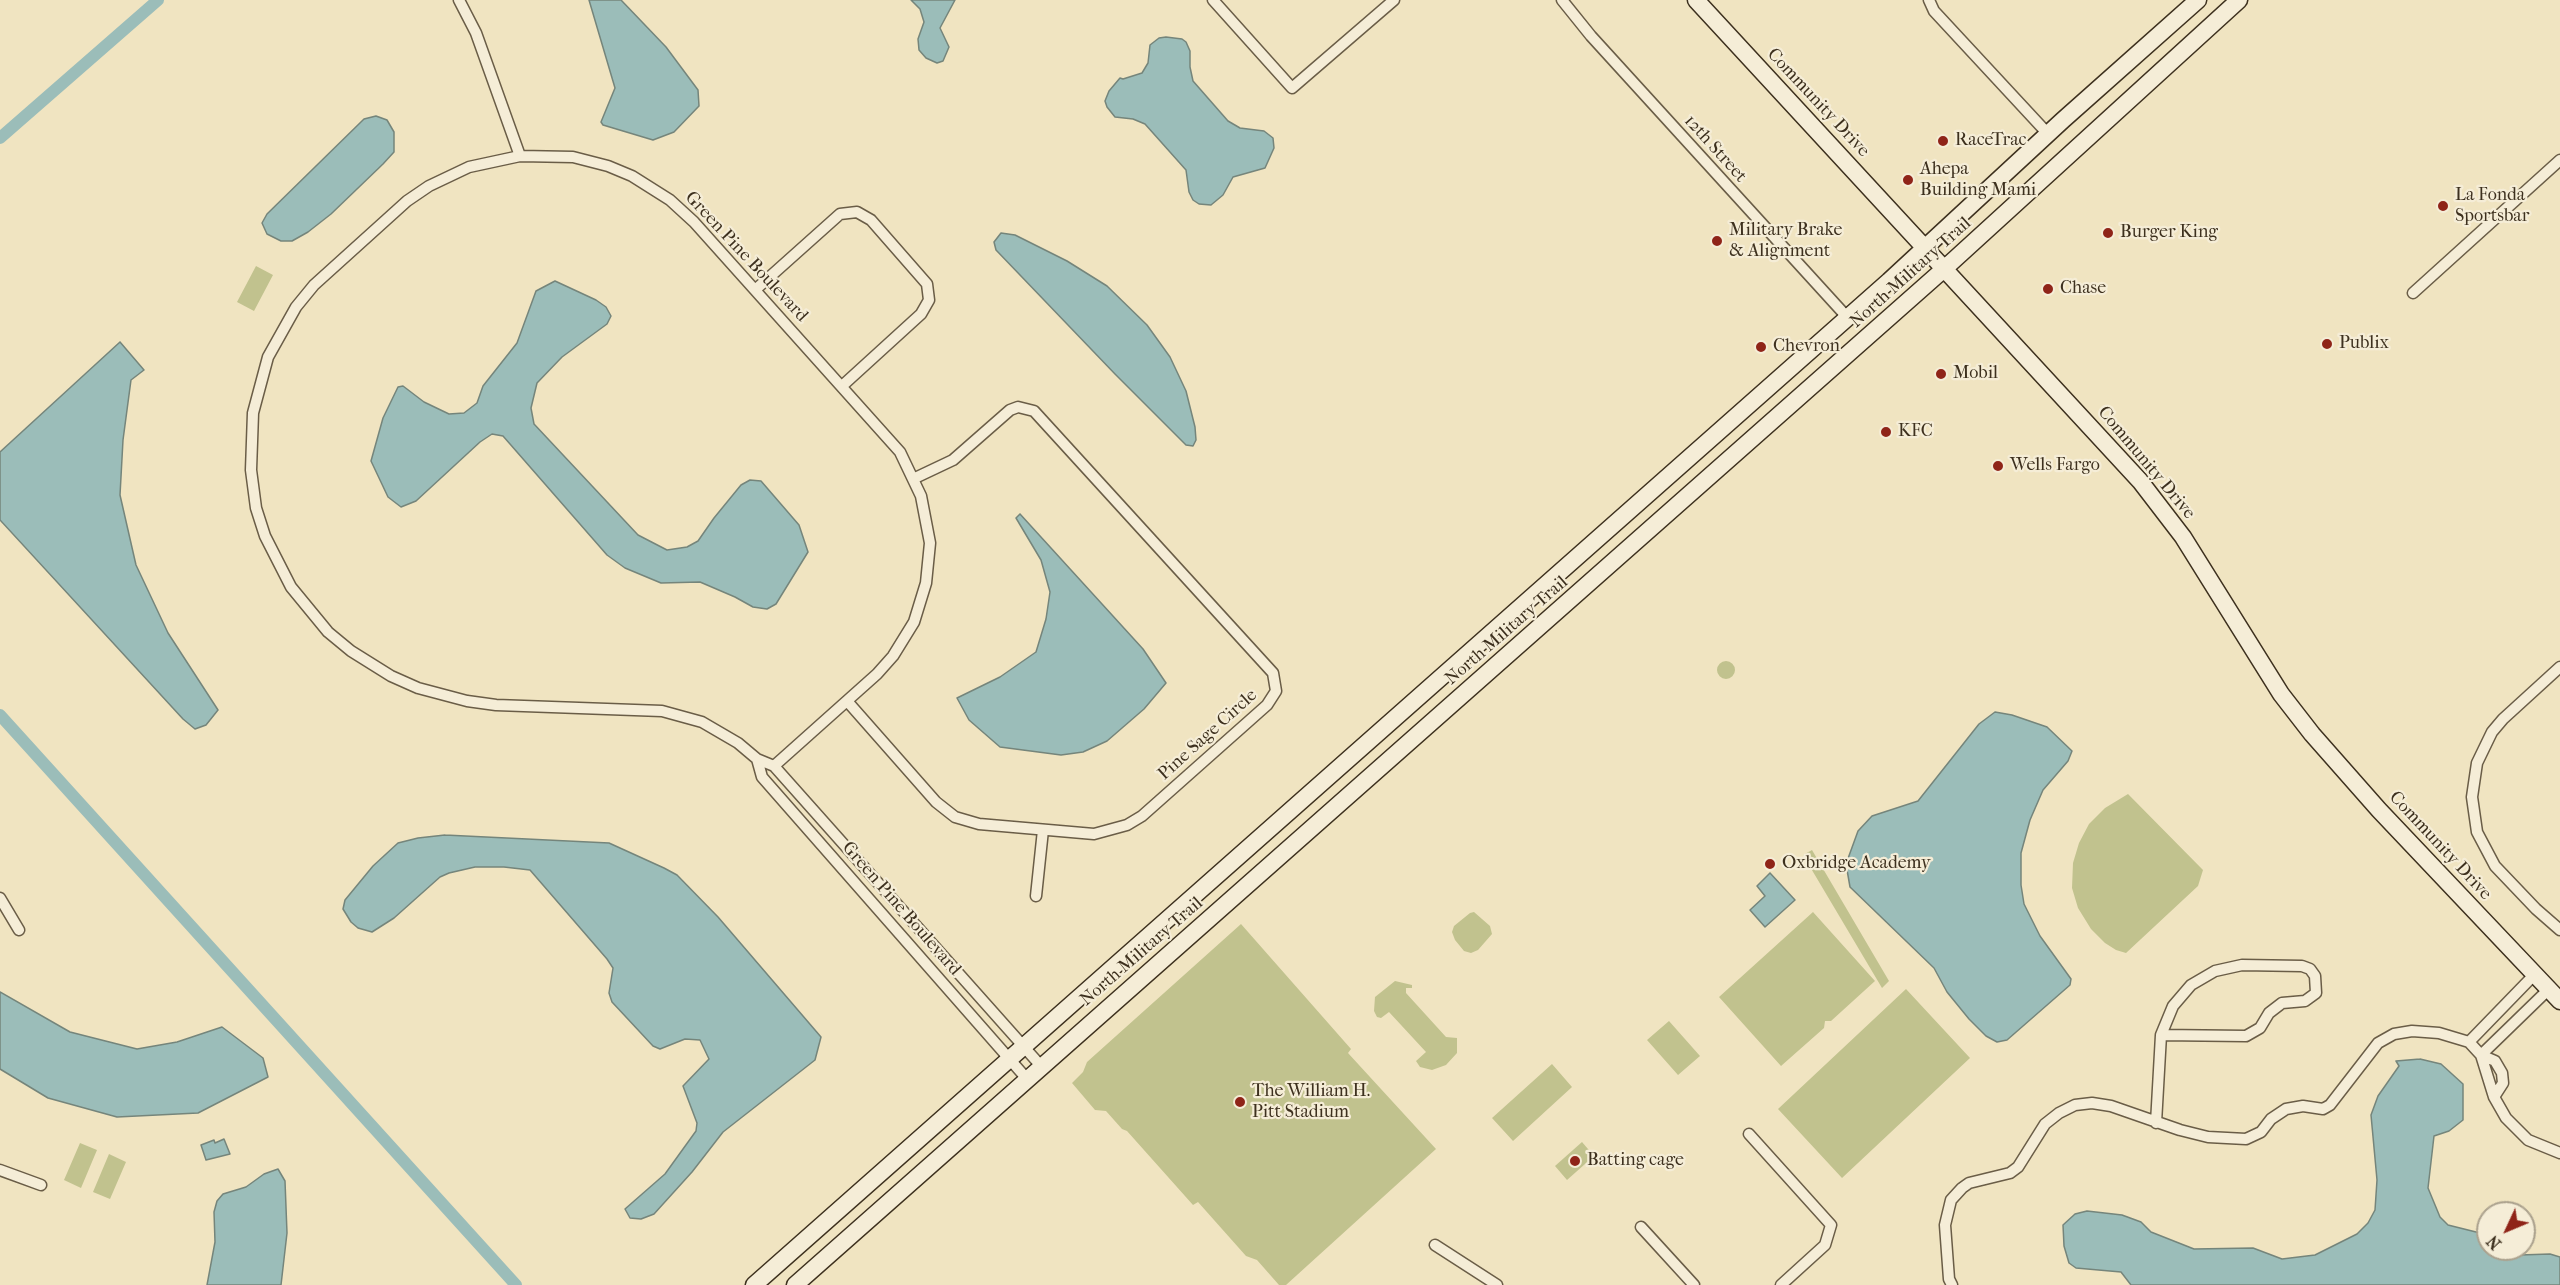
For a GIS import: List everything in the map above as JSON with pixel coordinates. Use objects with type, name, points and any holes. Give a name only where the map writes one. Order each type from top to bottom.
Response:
[{"type":"main road","name":"Community Drive","points":[[1696,0],[2140,481],[2183,537],[2281,694],[2312,734],[2379,810],[2554,995]]},
{"type":"main road","name":"North Military Trail","points":[[754,1285],[1926,248],[2198,0]]},
{"type":"main road","name":"North Military Trail","points":[[795,1285],[1944,269],[2239,0]]},
{"type":"main road","points":[[1473,649],[1493,670]]},
{"type":"street","points":[[459,0],[476,33],[520,156]]},
{"type":"street","points":[[1213,0],[1292,88],[1394,0]]},
{"type":"street","name":"12th Street","points":[[1562,0],[1662,115],[1847,317]]},
{"type":"street","points":[[1929,0],[1934,11],[2049,135]]},
{"type":"street","name":"Green Pine Boulevard","points":[[774,766],[877,674],[907,636],[922,599],[930,543],[927,519],[915,478],[891,440],[683,211],[656,189],[608,166],[573,157],[547,155],[520,156],[469,167],[429,186],[407,201],[327,272],[296,307],[268,357],[253,413],[250,442],[252,480],[265,536],[276,562],[308,610],[351,651],[399,680],[437,694],[486,704],[662,711],[687,717],[717,730],[738,743],[757,759],[774,766],[1041,1066]]},
{"type":"street","points":[[2413,293],[2560,160]]},
{"type":"street","points":[[755,290],[840,214],[856,212],[871,220],[927,284],[929,300],[921,314],[842,386]]},
{"type":"street","name":"Pine Sage Circle","points":[[847,701],[948,813],[971,823],[1094,834],[1127,825],[1142,816],[1267,705],[1276,691],[1273,673],[1034,411],[1018,407],[1010,410],[953,460],[915,478]]},
{"type":"street","points":[[2560,667],[2503,718],[2492,732],[2477,763],[2472,797],[2477,832],[2495,866],[2560,930]]},
{"type":"street","name":"Green Pine Boulevard","points":[[757,759],[762,777],[1027,1079]]},
{"type":"street","points":[[1036,896],[1043,830]]},
{"type":"street","points":[[0,898],[19,930]]},
{"type":"street","points":[[2156,1123],[2161,1035],[2168,1015],[2191,985],[2215,971],[2242,965],[2302,966],[2310,969],[2316,976],[2316,993],[2306,1001],[2289,1001],[2275,1007],[2254,1033],[2246,1036],[2161,1035]]},
{"type":"street","points":[[2469,1042],[2534,975]]},
{"type":"street","points":[[2481,1055],[2554,995]]},
{"type":"street","points":[[1952,1285],[1949,1279],[1945,1216],[1951,1200],[1962,1188],[1977,1180],[2010,1173],[2018,1167],[2045,1124],[2059,1113],[2075,1106],[2092,1103],[2111,1106],[2156,1123],[2208,1137],[2246,1139],[2261,1132],[2271,1119],[2286,1109],[2323,1108],[2330,1105],[2372,1050],[2394,1034],[2421,1031],[2439,1033],[2469,1042],[2481,1055],[2495,1061],[2502,1073],[2502,1083],[2494,1097],[2506,1118],[2516,1130],[2542,1147],[2560,1153]]},
{"type":"street","points":[[1749,1134],[1832,1225],[1825,1245],[1780,1285]]},
{"type":"street","points":[[0,1170],[41,1185]]},
{"type":"street","points":[[1641,1227],[1694,1285]]},
{"type":"street","points":[[1436,1245],[1497,1285]]},
{"type":"green space","points":[[256,266],[273,275],[254,311],[237,302]]},
{"type":"green space","points":[[1722,661],[1730,661],[1735,666],[1733,677],[1722,679],[1717,674],[1717,666]]},
{"type":"green space","points":[[2128,794],[2203,870],[2198,886],[2126,953],[2105,943],[2091,929],[2078,908],[2072,888],[2073,863],[2079,843],[2089,824],[2105,808]]},
{"type":"green space","points":[[1812,850],[1889,981],[1882,988],[1803,855]]},
{"type":"green space","points":[[1474,912],[1490,926],[1492,934],[1478,950],[1471,953],[1464,951],[1452,932],[1454,926]]},
{"type":"green space","points":[[1813,912],[1875,981],[1831,1021],[1825,1021],[1824,1028],[1781,1066],[1719,997]]},
{"type":"green space","name":"The William H. Pitt Stadium","points":[[1241,924],[1351,1049],[1348,1053],[1436,1149],[1286,1285],[1279,1285],[1257,1260],[1246,1256],[1198,1202],[1193,1205],[1127,1131],[1122,1129],[1106,1111],[1095,1110],[1072,1083],[1083,1072],[1087,1062]]},
{"type":"green space","points":[[1395,981],[1412,985],[1412,988],[1406,988],[1406,993],[1446,1037],[1457,1038],[1457,1053],[1446,1065],[1432,1070],[1420,1067],[1416,1061],[1426,1052],[1389,1012],[1381,1018],[1377,1017],[1374,1011],[1375,997]]},
{"type":"green space","points":[[1906,989],[1970,1058],[1842,1178],[1778,1109]]},
{"type":"green space","points":[[1669,1021],[1700,1056],[1678,1075],[1647,1040]]},
{"type":"green space","points":[[1552,1064],[1572,1087],[1513,1141],[1492,1118]]},
{"type":"green space","name":"Batting cage","points":[[1582,1142],[1594,1156],[1567,1180],[1555,1166]]},
{"type":"green space","points":[[80,1143],[97,1150],[81,1188],[64,1180]]},
{"type":"green space","points":[[109,1154],[126,1162],[110,1199],[93,1192]]},
{"type":"water","points":[[589,0],[621,0],[666,47],[698,90],[699,106],[674,132],[653,140],[603,125],[601,122],[615,88]]},
{"type":"water","points":[[911,0],[955,0],[940,28],[949,47],[943,61],[937,63],[926,58],[919,50],[918,39],[924,22],[920,9]]},
{"type":"water","points":[[1159,38],[1182,39],[1186,42],[1190,51],[1193,81],[1228,121],[1240,128],[1264,131],[1273,138],[1274,148],[1265,168],[1233,177],[1223,195],[1211,205],[1199,204],[1193,200],[1189,192],[1186,170],[1145,124],[1133,119],[1115,117],[1105,101],[1109,91],[1120,78],[1142,73],[1148,63],[1150,45]]},
{"type":"water","points":[[376,116],[387,120],[394,132],[394,152],[383,164],[331,214],[308,232],[292,241],[281,241],[267,234],[262,223],[267,214],[364,119]]},
{"type":"water","points":[[1001,233],[1015,235],[1067,261],[1107,286],[1147,325],[1170,357],[1186,391],[1195,427],[1196,440],[1193,446],[1186,445],[996,250],[994,242]]},
{"type":"water","points":[[555,281],[596,300],[606,307],[611,316],[607,324],[562,357],[537,383],[531,408],[534,424],[638,535],[667,550],[687,547],[698,541],[741,485],[750,480],[761,481],[799,525],[808,552],[776,604],[767,609],[753,607],[700,582],[661,583],[625,568],[607,555],[503,436],[492,434],[480,442],[416,501],[401,507],[388,497],[371,461],[383,418],[398,387],[403,386],[424,402],[449,414],[464,413],[477,403],[483,386],[517,343],[536,291]]},
{"type":"water","points":[[120,342],[144,370],[131,380],[123,440],[120,495],[136,565],[168,633],[218,710],[206,725],[195,729],[183,719],[0,520],[0,452]]},
{"type":"water","points":[[1020,514],[1143,649],[1166,683],[1144,709],[1107,741],[1083,752],[1061,755],[1000,747],[969,720],[957,698],[1000,677],[1036,652],[1046,619],[1050,592],[1041,560],[1016,518]]},
{"type":"water","points":[[1995,712],[2012,715],[2047,727],[2072,751],[2068,761],[2043,790],[2030,820],[2021,853],[2021,885],[2024,904],[2040,936],[2071,979],[2070,985],[2007,1040],[1997,1042],[1986,1036],[1969,1019],[1947,992],[1934,968],[1850,887],[1846,864],[1858,831],[1872,816],[1918,801],[1979,724]]},
{"type":"water","points":[[445,835],[609,843],[677,875],[718,917],[821,1037],[815,1060],[723,1132],[692,1172],[654,1214],[641,1219],[630,1218],[625,1209],[665,1174],[696,1131],[697,1123],[683,1086],[709,1059],[700,1040],[685,1039],[660,1049],[653,1046],[612,1002],[609,993],[613,968],[607,959],[530,870],[475,867],[449,873],[440,877],[394,918],[372,932],[358,928],[351,922],[343,909],[345,900],[373,866],[398,843]]},
{"type":"water","points":[[1770,873],[1795,900],[1765,927],[1750,910],[1765,896],[1757,886]]},
{"type":"water","points":[[0,992],[70,1032],[137,1049],[177,1042],[222,1027],[263,1058],[268,1077],[198,1113],[117,1117],[48,1098],[0,1069]]},
{"type":"water","points":[[2420,1059],[2441,1064],[2463,1084],[2463,1120],[2449,1131],[2434,1136],[2428,1188],[2440,1217],[2448,1225],[2476,1232],[2476,1261],[2536,1261],[2536,1254],[2550,1254],[2560,1257],[2560,1285],[2131,1285],[2121,1272],[2076,1268],[2069,1263],[2064,1246],[2063,1225],[2075,1214],[2087,1211],[2122,1215],[2141,1222],[2151,1232],[2194,1249],[2253,1248],[2282,1259],[2315,1255],[2357,1234],[2368,1223],[2375,1210],[2377,1180],[2371,1115],[2378,1096],[2399,1066],[2396,1061]]},
{"type":"water","points":[[224,1139],[230,1154],[206,1160],[201,1145]]},
{"type":"water","points":[[278,1169],[285,1181],[287,1233],[281,1285],[207,1285],[215,1242],[214,1212],[217,1201],[223,1194],[246,1187],[264,1174]]},
{"type":"waterway","points":[[0,138],[158,0]]},
{"type":"waterway","points":[[0,715],[516,1285]]},
{"type":"place","name":"RaceTrac","points":[[1943,141]]},
{"type":"place","name":"Ahepa Building Mami","points":[[1908,180]]},
{"type":"place","name":"La Fonda Sportsbar","points":[[2443,206]]},
{"type":"place","name":"Burger King","points":[[2108,233]]},
{"type":"place","name":"Military Brake & Alignment","points":[[1717,241]]},
{"type":"place","name":"Chase","points":[[2048,289]]},
{"type":"place","name":"Publix","points":[[2327,344]]},
{"type":"place","name":"Chevron","points":[[1761,347]]},
{"type":"place","name":"Mobil","points":[[1941,374]]},
{"type":"place","name":"KFC","points":[[1886,432]]},
{"type":"place","name":"Wells Fargo","points":[[1998,466]]},
{"type":"place","name":"Oxbridge Academy","points":[[1770,864]]},
{"type":"place","name":"The William H. Pitt Stadium","points":[[1240,1102]]},
{"type":"place","name":"Batting cage","points":[[1575,1161]]}]
